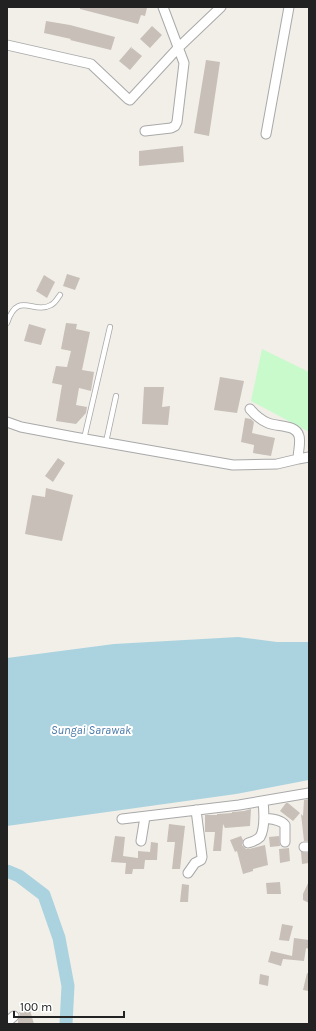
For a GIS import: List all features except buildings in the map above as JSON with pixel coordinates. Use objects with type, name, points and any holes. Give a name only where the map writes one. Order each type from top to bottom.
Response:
[{"type":"street","points":[[145,131],[171,128],[175,126],[177,122],[184,63],[163,7]]},
{"type":"street","points":[[7,46],[91,64],[130,100],[178,48],[221,7]]},
{"type":"street","points":[[266,134],[289,7]]},
{"type":"street","points":[[250,409],[268,423],[289,427],[296,431],[300,436],[298,458]]},
{"type":"street","points":[[7,422],[21,427],[84,439],[233,465],[276,464],[298,458],[309,457]]},
{"type":"street","points":[[122,819],[263,801],[309,793]]},
{"type":"street","points":[[248,843],[259,837],[264,818],[263,801]]},
{"type":"street","points":[[188,873],[195,862],[201,860],[202,857],[196,810]]},
{"type":"street","points":[[141,840],[145,817]]},
{"type":"street","points":[[264,818],[276,820],[285,825],[285,842]]},
{"type":"lane","points":[[7,323],[11,312],[20,305],[31,305],[44,308],[53,304],[60,295]]},
{"type":"lane","points":[[84,439],[110,326]]},
{"type":"lane","points":[[106,442],[116,396]]},
{"type":"green space","points":[[262,349],[309,372],[309,432],[251,401]]},
{"type":"water","name":"Sungai Sarawak","points":[[238,637],[277,642],[309,642],[309,780],[236,794],[7,826],[7,658],[114,644]]},
{"type":"waterway","points":[[7,871],[19,876],[44,895],[59,938],[68,986],[66,1024]]}]
